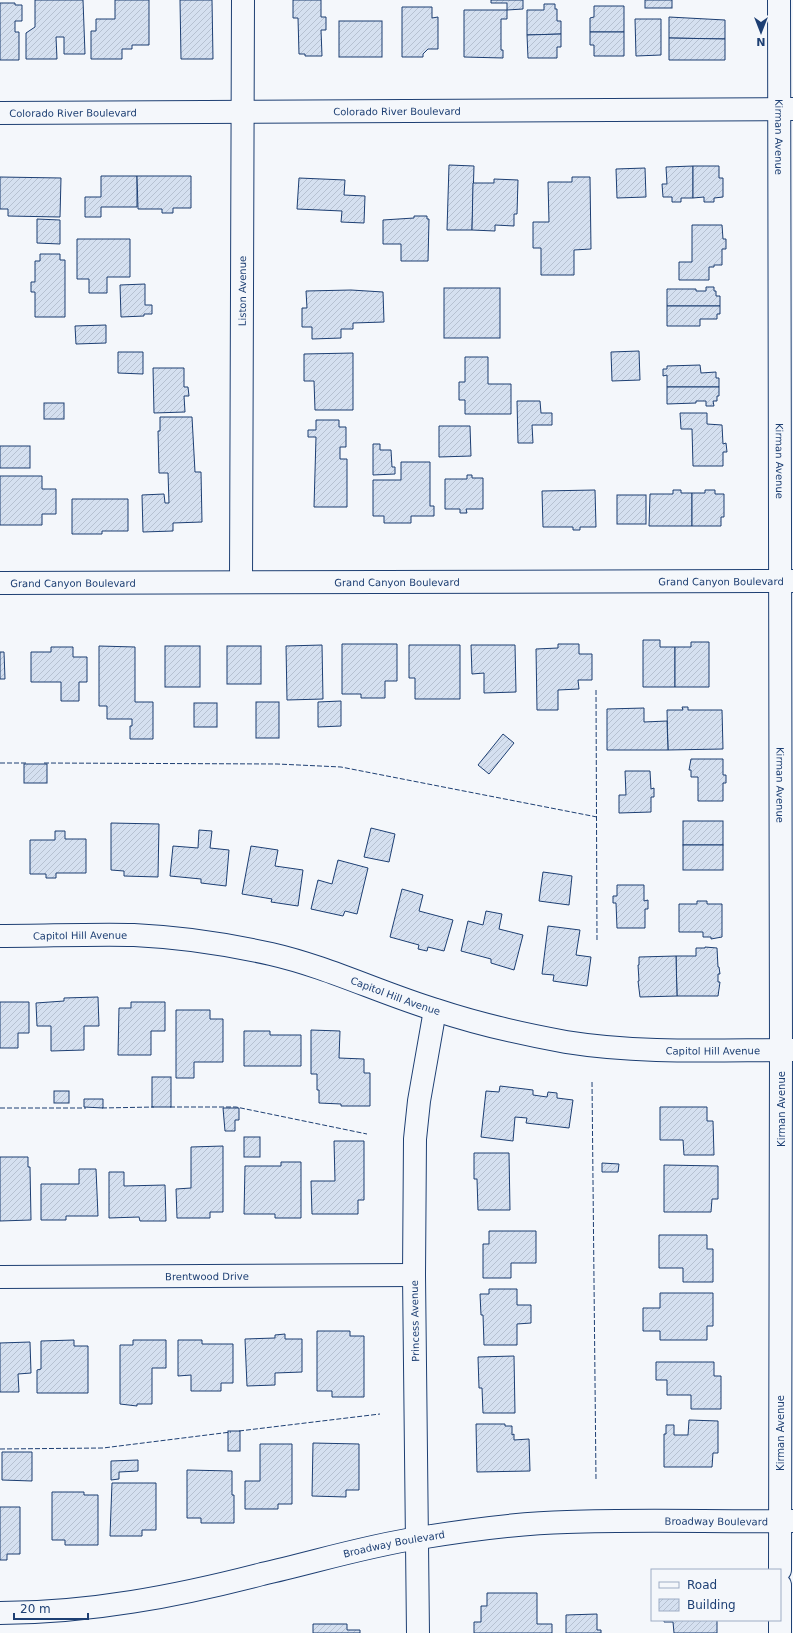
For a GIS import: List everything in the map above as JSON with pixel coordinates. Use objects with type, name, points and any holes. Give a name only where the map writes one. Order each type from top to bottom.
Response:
[{"type":"street","name":"Liston Avenue","points":[[241,582],[243,0]]},
{"type":"street","name":"Kirman Avenue","points":[[779,0],[786,109],[787,1050],[786,1521],[780,1569]]},
{"type":"street","name":"Colorado River Boulevard","points":[[0,113],[786,109]]},
{"type":"street","name":"Grand Canyon Boulevard","points":[[0,583],[786,581]]},
{"type":"street","name":"Capitol Hill Avenue","points":[[0,936],[135,935],[204,942],[271,954],[335,973],[435,1010],[495,1028],[567,1042],[685,1051],[787,1050]]},
{"type":"street","name":"Princess Avenue","points":[[418,1633],[414,1275],[415,1139],[419,1101],[435,1010]]},
{"type":"street","name":"Brentwood Drive","points":[[0,1276],[414,1275]]},
{"type":"street","name":"Broadway Boulevard","points":[[0,1613],[19,1613],[101,1606],[186,1593],[350,1551],[417,1538],[484,1528],[566,1522],[786,1521]]},
{"type":"street","points":[[780,1621],[780,1633]]},
{"type":"building","points":[[35,0],[83,0],[85,54],[64,54],[64,37],[56,37],[57,59],[26,59],[26,33],[35,27]]},
{"type":"building","points":[[115,0],[149,0],[149,45],[132,45],[132,49],[122,49],[122,59],[91,59],[91,31],[96,31],[96,19],[115,19]]},
{"type":"building","points":[[180,0],[212,0],[213,59],[181,59]]},
{"type":"building","points":[[293,0],[321,0],[321,17],[326,17],[326,30],[321,30],[322,56],[305,56],[305,54],[299,54],[298,18],[293,18]]},
{"type":"building","points":[[491,0],[523,0],[523,9],[507,10],[507,3],[491,3]]},
{"type":"building","points":[[645,0],[672,0],[672,8],[645,8]]},
{"type":"building","points":[[0,3],[15,3],[15,5],[22,5],[22,21],[15,21],[15,32],[19,32],[19,60],[0,60]]},
{"type":"building","points":[[544,4],[555,4],[555,9],[557,9],[557,21],[561,21],[561,34],[527,35],[527,10],[544,10]]},
{"type":"building","points":[[594,6],[624,6],[624,32],[590,32],[590,18],[594,17]]},
{"type":"building","points":[[402,7],[432,7],[432,18],[438,17],[438,49],[428,49],[423,54],[423,57],[402,57]]},
{"type":"building","points":[[464,10],[507,10],[507,19],[501,19],[501,50],[503,50],[503,58],[464,57]]},
{"type":"building","points":[[669,17],[725,20],[725,39],[669,38]]},
{"type":"building","points":[[635,19],[661,19],[661,55],[636,56]]},
{"type":"building","points":[[339,21],[382,21],[382,57],[339,57]]},
{"type":"building","points":[[590,32],[624,32],[624,56],[594,56],[594,45],[590,45]]},
{"type":"building","points":[[561,34],[561,47],[557,47],[557,58],[528,58],[527,35]]},
{"type":"building","points":[[669,38],[725,39],[725,60],[669,60]]},
{"type":"building","points":[[449,165],[474,166],[472,230],[447,230]]},
{"type":"building","points":[[693,166],[693,198],[681,198],[681,202],[672,202],[672,197],[663,197],[662,184],[667,184],[666,167]]},
{"type":"building","points":[[693,166],[719,166],[719,178],[723,178],[723,197],[714,198],[714,202],[704,202],[704,197],[693,198]]},
{"type":"building","points":[[645,168],[646,197],[617,198],[616,169]]},
{"type":"building","points":[[101,176],[137,176],[137,207],[101,207],[101,217],[85,217],[85,197],[101,197]]},
{"type":"building","points":[[137,176],[191,176],[191,208],[173,208],[173,213],[162,213],[162,209],[138,209]]},
{"type":"building","points":[[0,177],[61,178],[60,217],[8,216],[8,209],[0,209]]},
{"type":"building","points":[[572,177],[590,177],[591,249],[574,250],[574,275],[541,275],[541,248],[533,248],[533,222],[549,222],[548,182],[572,182]]},
{"type":"building","points":[[299,178],[345,180],[344,195],[365,196],[364,223],[341,222],[342,211],[297,209]]},
{"type":"building","points":[[494,179],[518,180],[517,214],[514,214],[514,226],[495,225],[495,231],[472,230],[473,183],[494,183]]},
{"type":"building","points":[[414,216],[427,216],[427,219],[429,219],[428,261],[401,261],[401,244],[383,244],[383,220],[414,218]]},
{"type":"building","points":[[37,219],[60,220],[60,244],[37,243]]},
{"type":"building","points":[[692,225],[722,225],[723,239],[726,239],[726,249],[722,249],[722,265],[714,265],[714,267],[709,267],[709,280],[679,280],[679,262],[692,262]]},
{"type":"building","points":[[77,239],[130,239],[130,277],[107,277],[107,293],[89,293],[89,279],[77,279]]},
{"type":"building","points":[[40,254],[60,254],[60,260],[65,260],[65,317],[35,317],[35,292],[31,292],[31,282],[35,282],[35,261],[40,261]]},
{"type":"building","points":[[145,284],[145,305],[152,305],[152,314],[144,314],[144,316],[121,317],[120,285]]},
{"type":"building","points":[[706,287],[714,287],[716,296],[720,296],[720,306],[667,306],[667,289],[696,289],[696,291],[706,291]]},
{"type":"building","points":[[444,288],[500,288],[500,338],[444,338]]},
{"type":"building","points":[[351,290],[383,292],[384,322],[353,323],[353,329],[341,329],[341,338],[312,339],[312,327],[302,327],[302,308],[307,308],[306,291]]},
{"type":"building","points":[[667,306],[720,306],[720,314],[717,314],[717,319],[700,319],[700,326],[667,326]]},
{"type":"building","points":[[106,325],[106,343],[76,344],[75,326]]},
{"type":"building","points":[[639,351],[640,380],[612,381],[611,352]]},
{"type":"building","points":[[118,352],[143,352],[143,374],[118,373]]},
{"type":"building","points":[[353,353],[353,410],[315,410],[314,381],[304,381],[304,354]]},
{"type":"building","points":[[465,357],[488,357],[488,384],[511,384],[511,414],[465,414],[465,400],[459,400],[459,382],[465,382]]},
{"type":"building","points":[[700,365],[701,373],[716,372],[716,378],[719,378],[719,387],[667,387],[667,375],[663,376],[663,369],[667,369],[667,366]]},
{"type":"building","points":[[153,368],[184,368],[184,387],[188,387],[189,396],[184,396],[185,412],[154,413]]},
{"type":"building","points":[[667,387],[719,387],[719,396],[717,396],[717,401],[713,401],[714,406],[706,406],[706,401],[696,401],[696,403],[667,404]]},
{"type":"building","points":[[517,401],[540,401],[541,413],[552,413],[552,425],[532,425],[533,443],[518,443]]},
{"type":"building","points":[[44,403],[64,403],[64,419],[44,419]]},
{"type":"building","points":[[680,413],[707,413],[707,424],[722,425],[723,444],[726,443],[727,452],[723,452],[723,466],[693,466],[692,429],[681,429]]},
{"type":"building","points":[[160,417],[192,417],[195,472],[201,472],[202,522],[173,523],[173,531],[143,532],[142,495],[164,494],[165,503],[169,503],[168,473],[159,473],[158,431],[160,431]]},
{"type":"building","points":[[316,420],[339,420],[339,427],[346,427],[346,447],[340,447],[340,459],[347,459],[347,507],[314,507],[316,437],[308,437],[308,430],[316,430]]},
{"type":"building","points":[[439,426],[470,426],[471,456],[439,457]]},
{"type":"building","points":[[373,444],[380,444],[380,450],[391,450],[392,467],[395,467],[395,474],[373,475]]},
{"type":"building","points":[[0,446],[30,446],[30,468],[0,468]]},
{"type":"building","points":[[401,462],[430,462],[430,506],[434,506],[434,516],[411,516],[411,523],[384,523],[384,516],[373,516],[373,480],[401,480]]},
{"type":"building","points":[[467,475],[472,475],[472,478],[483,478],[483,509],[466,509],[467,513],[460,513],[460,509],[445,509],[445,479],[467,479]]},
{"type":"building","points":[[0,476],[42,476],[42,489],[56,489],[56,514],[42,514],[42,525],[0,525]]},
{"type":"building","points":[[595,490],[596,527],[580,527],[580,530],[573,530],[573,527],[543,527],[542,491]]},
{"type":"building","points":[[673,490],[681,490],[681,493],[692,493],[692,526],[649,526],[650,494],[673,494]]},
{"type":"building","points":[[705,490],[715,490],[715,494],[724,494],[724,517],[721,517],[721,526],[692,526],[692,493],[705,493]]},
{"type":"building","points":[[617,495],[646,495],[646,524],[617,524]]},
{"type":"building","points":[[72,499],[128,499],[128,531],[102,531],[102,534],[72,534]]},
{"type":"building","points":[[643,640],[660,640],[660,647],[675,647],[675,687],[643,687]]},
{"type":"building","points":[[691,642],[709,642],[709,687],[675,687],[675,647],[691,647]]},
{"type":"building","points":[[342,644],[397,644],[397,681],[385,681],[385,698],[361,698],[361,694],[342,694]]},
{"type":"building","points":[[558,644],[579,644],[579,654],[592,654],[592,680],[578,680],[579,689],[558,690],[558,710],[537,710],[536,649],[558,648]]},
{"type":"building","points":[[322,645],[323,699],[287,700],[286,646]]},
{"type":"building","points":[[409,645],[460,645],[460,699],[415,699],[415,678],[409,678]]},
{"type":"building","points":[[471,645],[515,645],[516,692],[484,693],[484,673],[472,674]]},
{"type":"building","points":[[99,646],[135,647],[135,702],[153,702],[153,739],[130,739],[130,726],[132,726],[132,719],[107,719],[107,706],[99,706]]},
{"type":"building","points":[[165,646],[200,646],[200,687],[165,687]]},
{"type":"building","points":[[227,646],[261,646],[261,684],[227,684]]},
{"type":"building","points":[[51,647],[73,647],[73,657],[87,657],[87,682],[79,682],[79,701],[61,701],[61,682],[31,682],[31,652],[51,652]]},
{"type":"building","points":[[0,652],[4,652],[5,679],[0,679]]},
{"type":"building","points":[[341,701],[341,726],[318,727],[318,702]]},
{"type":"building","points":[[256,702],[279,702],[279,738],[256,738]]},
{"type":"building","points":[[194,703],[217,703],[217,727],[194,727]]},
{"type":"building","points":[[682,707],[688,707],[688,710],[722,710],[723,749],[668,750],[667,710],[683,710]]},
{"type":"building","points":[[644,708],[644,722],[667,721],[668,750],[607,750],[607,709]]},
{"type":"building","points":[[503,734],[514,743],[489,774],[478,765]]},
{"type":"building","points":[[691,759],[723,759],[723,775],[726,775],[726,783],[723,783],[723,801],[698,801],[698,777],[691,777],[691,770],[689,770]]},
{"type":"building","points":[[24,764],[47,764],[47,783],[24,783]]},
{"type":"building","points":[[625,771],[650,771],[651,789],[654,788],[654,797],[651,797],[651,812],[619,813],[619,795],[626,795]]},
{"type":"building","points":[[683,821],[723,821],[723,845],[683,845]]},
{"type":"building","points":[[111,823],[159,824],[158,877],[124,876],[124,871],[111,870]]},
{"type":"building","points":[[371,828],[395,834],[389,862],[364,857]]},
{"type":"building","points":[[199,830],[212,831],[210,848],[229,850],[226,886],[201,883],[201,879],[170,876],[173,846],[198,848]]},
{"type":"building","points":[[55,831],[65,831],[65,839],[86,839],[86,873],[56,873],[56,878],[46,878],[46,874],[30,874],[30,840],[55,840]]},
{"type":"building","points":[[683,845],[723,845],[723,870],[683,870]]},
{"type":"building","points":[[251,846],[278,850],[275,866],[303,870],[298,906],[271,902],[272,899],[242,894]]},
{"type":"building","points":[[338,860],[368,868],[357,914],[345,911],[343,916],[311,909],[318,880],[332,884]]},
{"type":"building","points":[[543,872],[572,876],[569,905],[539,901]]},
{"type":"building","points":[[617,885],[644,885],[644,901],[648,900],[648,909],[645,909],[645,928],[617,928],[616,903],[613,903],[613,896],[617,896]]},
{"type":"building","points":[[402,889],[423,895],[419,911],[453,920],[444,951],[428,947],[427,951],[418,949],[419,945],[390,937]]},
{"type":"building","points":[[697,901],[707,901],[707,904],[722,904],[722,937],[711,939],[711,937],[703,937],[703,932],[679,932],[679,904],[697,904]]},
{"type":"building","points":[[486,911],[502,914],[499,929],[523,935],[514,970],[491,963],[491,959],[461,951],[468,921],[483,925]]},
{"type":"building","points":[[548,926],[580,930],[576,955],[591,957],[587,986],[553,981],[554,975],[542,974]]},
{"type":"building","points":[[696,948],[717,948],[720,974],[718,974],[718,982],[720,982],[718,996],[677,996],[676,956],[696,956]]},
{"type":"building","points":[[676,956],[677,996],[640,997],[638,981],[639,957]]},
{"type":"building","points":[[98,997],[99,1026],[84,1026],[84,1050],[51,1051],[51,1026],[37,1026],[36,1003],[64,1001],[64,998]]},
{"type":"building","points":[[0,1002],[29,1002],[29,1033],[18,1033],[18,1048],[0,1048]]},
{"type":"building","points":[[131,1002],[165,1002],[165,1031],[151,1031],[151,1055],[118,1055],[119,1008],[131,1008]]},
{"type":"building","points":[[176,1010],[210,1010],[210,1019],[223,1019],[223,1062],[194,1062],[194,1078],[176,1078]]},
{"type":"building","points":[[311,1030],[340,1031],[339,1058],[364,1059],[364,1073],[370,1073],[370,1106],[341,1106],[341,1104],[319,1103],[317,1074],[311,1074]]},
{"type":"building","points":[[244,1031],[270,1031],[270,1035],[301,1035],[301,1066],[244,1066]]},
{"type":"building","points":[[152,1077],[171,1077],[171,1107],[152,1107]]},
{"type":"building","points":[[500,1086],[533,1090],[533,1095],[547,1097],[548,1092],[557,1093],[557,1098],[573,1100],[569,1128],[526,1123],[527,1118],[515,1117],[513,1141],[481,1137],[486,1091],[499,1092]]},
{"type":"building","points":[[54,1091],[69,1091],[69,1103],[54,1103]]},
{"type":"building","points":[[84,1099],[103,1099],[103,1108],[84,1107]]},
{"type":"building","points":[[660,1107],[707,1107],[707,1121],[713,1121],[714,1155],[684,1155],[683,1140],[660,1140]]},
{"type":"building","points":[[223,1108],[239,1108],[239,1120],[235,1120],[235,1131],[225,1131]]},
{"type":"building","points":[[244,1137],[260,1137],[260,1157],[244,1157]]},
{"type":"building","points":[[334,1141],[364,1141],[364,1200],[358,1200],[358,1214],[312,1214],[311,1181],[335,1181]]},
{"type":"building","points":[[223,1146],[223,1212],[210,1212],[210,1218],[177,1218],[176,1189],[191,1188],[191,1147]]},
{"type":"building","points":[[474,1153],[509,1153],[510,1210],[478,1210],[477,1179],[474,1179]]},
{"type":"building","points":[[0,1157],[28,1157],[28,1167],[30,1167],[31,1220],[0,1221]]},
{"type":"building","points":[[281,1162],[301,1162],[301,1218],[275,1218],[275,1214],[244,1214],[245,1166],[281,1166]]},
{"type":"building","points":[[602,1163],[619,1164],[618,1172],[602,1172]]},
{"type":"building","points":[[664,1165],[718,1166],[718,1199],[712,1199],[711,1212],[664,1212]]},
{"type":"building","points":[[79,1169],[96,1169],[98,1216],[66,1216],[66,1220],[41,1220],[41,1184],[79,1184]]},
{"type":"building","points":[[109,1172],[124,1172],[124,1186],[165,1185],[166,1221],[140,1221],[139,1217],[109,1218]]},
{"type":"building","points":[[489,1231],[536,1231],[536,1263],[511,1263],[511,1278],[483,1278],[483,1244],[489,1244]]},
{"type":"building","points":[[659,1235],[707,1235],[707,1249],[713,1249],[713,1282],[683,1282],[683,1268],[659,1268]]},
{"type":"building","points":[[489,1289],[517,1289],[517,1305],[531,1305],[531,1323],[517,1324],[517,1345],[484,1345],[483,1315],[481,1315],[480,1294],[489,1294]]},
{"type":"building","points":[[660,1293],[713,1293],[713,1326],[707,1326],[707,1340],[660,1340],[660,1331],[643,1331],[643,1308],[660,1308]]},
{"type":"building","points":[[317,1331],[350,1331],[350,1336],[364,1336],[364,1397],[332,1397],[332,1391],[317,1391]]},
{"type":"building","points":[[285,1334],[285,1339],[302,1339],[302,1372],[275,1373],[275,1385],[247,1386],[245,1339],[275,1338],[275,1335]]},
{"type":"building","points":[[74,1340],[74,1346],[88,1346],[88,1393],[37,1393],[37,1370],[41,1369],[41,1341]]},
{"type":"building","points":[[133,1340],[166,1340],[166,1368],[152,1368],[152,1404],[137,1404],[137,1406],[120,1404],[120,1345],[133,1345]]},
{"type":"building","points":[[178,1340],[202,1340],[202,1344],[233,1344],[233,1383],[221,1383],[221,1391],[191,1391],[191,1375],[178,1376]]},
{"type":"building","points":[[30,1342],[31,1373],[18,1374],[19,1392],[0,1392],[0,1343]]},
{"type":"building","points":[[514,1356],[515,1413],[483,1413],[482,1388],[479,1388],[478,1357]]},
{"type":"building","points":[[656,1362],[714,1362],[714,1376],[721,1376],[721,1409],[691,1409],[691,1395],[667,1395],[667,1380],[656,1380]]},
{"type":"building","points":[[689,1420],[718,1421],[718,1453],[713,1453],[712,1467],[664,1467],[664,1434],[666,1434],[666,1425],[674,1425],[674,1435],[688,1435]]},
{"type":"building","points":[[476,1424],[505,1424],[505,1426],[512,1426],[512,1435],[514,1434],[514,1440],[529,1439],[530,1471],[477,1472]]},
{"type":"building","points":[[228,1431],[240,1431],[240,1451],[228,1451]]},
{"type":"building","points":[[313,1443],[359,1444],[359,1490],[346,1490],[346,1497],[312,1496]]},
{"type":"building","points":[[260,1444],[292,1444],[292,1504],[278,1504],[278,1509],[245,1509],[245,1481],[260,1481]]},
{"type":"building","points":[[2,1452],[32,1452],[32,1481],[2,1480]]},
{"type":"building","points":[[138,1460],[138,1471],[119,1472],[119,1479],[111,1480],[111,1461]]},
{"type":"building","points":[[187,1470],[232,1471],[234,1523],[201,1523],[201,1518],[187,1518]]},
{"type":"building","points":[[112,1483],[156,1483],[156,1530],[142,1530],[142,1536],[110,1536]]},
{"type":"building","points":[[52,1492],[84,1492],[84,1495],[98,1495],[98,1545],[65,1545],[65,1540],[52,1540]]},
{"type":"building","points":[[0,1507],[20,1507],[20,1554],[7,1554],[7,1560],[0,1560]]},
{"type":"building","points":[[487,1593],[537,1593],[537,1624],[552,1624],[552,1633],[474,1633],[474,1622],[481,1622],[481,1606],[487,1606]]},
{"type":"building","points":[[597,1614],[597,1630],[601,1630],[601,1633],[566,1633],[566,1615]]},
{"type":"building","points":[[717,1621],[717,1633],[674,1633],[673,1622],[664,1622]]},
{"type":"building","points":[[313,1624],[347,1624],[347,1630],[360,1630],[360,1633],[313,1633]]},
{"type":"fence","points":[[596,690],[597,941]]},
{"type":"fence","points":[[0,763],[26,763]]},
{"type":"fence","points":[[44,763],[277,764],[341,767],[597,817]]},
{"type":"fence","points":[[592,1082],[596,1480]]},
{"type":"fence","points":[[102,1108],[154,1107]]},
{"type":"fence","points":[[170,1107],[236,1107],[367,1134]]},
{"type":"fence","points":[[0,1108],[86,1108]]},
{"type":"fence","points":[[239,1431],[380,1414]]},
{"type":"fence","points":[[0,1449],[103,1448],[231,1432]]}]
